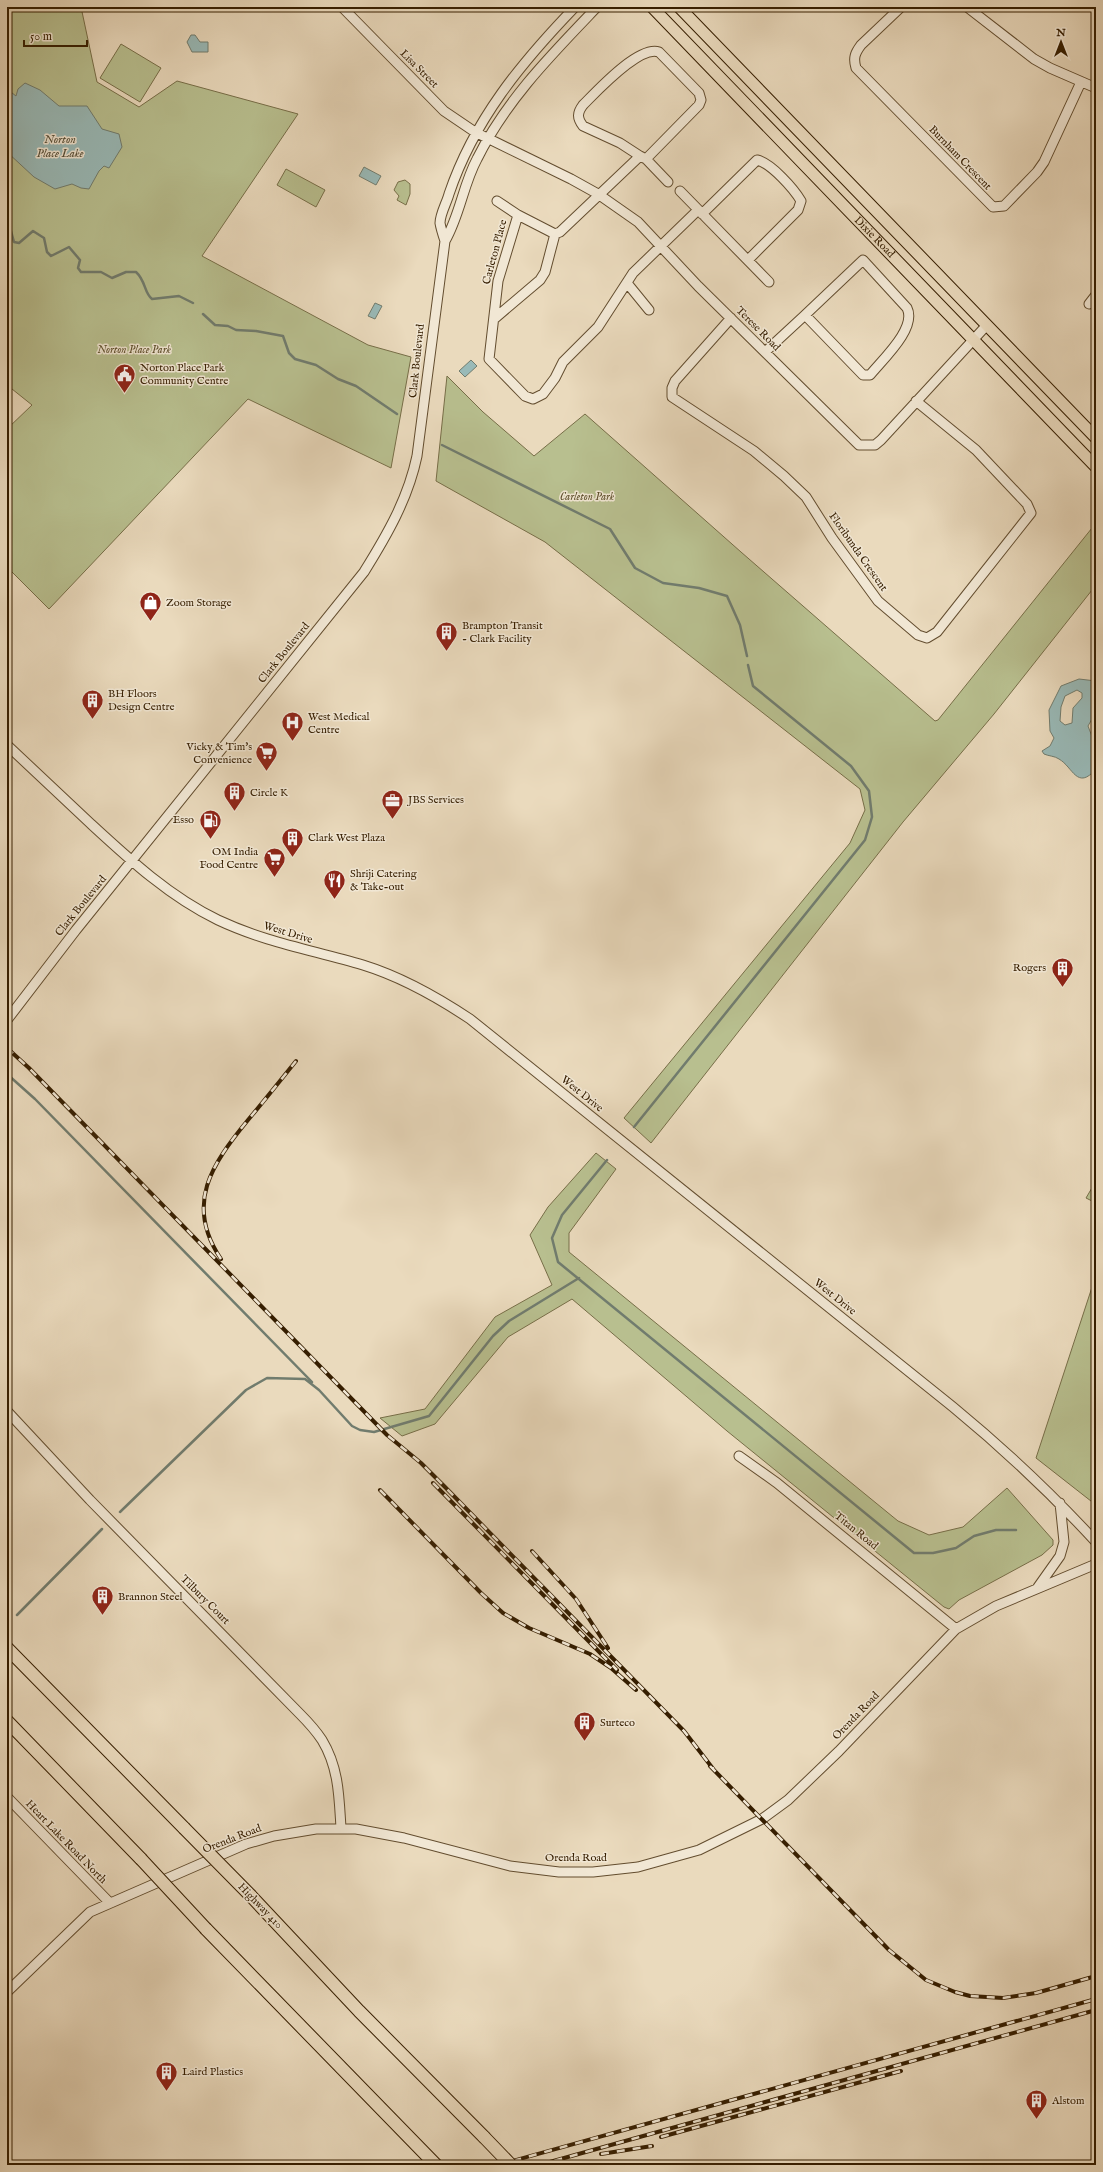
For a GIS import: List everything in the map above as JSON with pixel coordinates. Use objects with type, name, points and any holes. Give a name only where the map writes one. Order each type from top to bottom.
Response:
[{"type":"highway","name":"Highway 410","points":[[7,1648],[251,1896],[359,2011],[511,2165]]},
{"type":"highway","points":[[7,1721],[206,1929],[436,2165]]},
{"type":"main road","name":"Dixie Road","points":[[652,7],[1096,467]]},
{"type":"main road","name":"Dixie Road","points":[[679,7],[1096,438]]},
{"type":"street","name":"Lisa Street","points":[[342,7],[444,111],[487,139]]},
{"type":"street","name":"Clark Boulevard","points":[[7,1020],[364,572],[400,510],[408,490],[417,456],[445,241],[440,222],[453,182],[475,132],[503,90],[555,28],[575,7]]},
{"type":"street","name":"Clark Boulevard","points":[[445,241],[455,224],[464,187],[487,139],[504,112],[528,82],[597,7]]},
{"type":"street","name":"Burnham Crescent","points":[[901,7],[860,45],[855,53],[854,60],[856,68],[993,207],[1004,206],[1037,172],[1050,151],[1081,82]]},
{"type":"street","points":[[967,7],[1034,59],[1096,88]]},
{"type":"street","points":[[494,319],[540,280],[545,272],[555,234],[560,232],[598,194],[643,157],[699,105],[701,100],[699,93],[659,52],[654,50],[649,51],[624,66],[578,111],[580,121],[584,126],[620,143],[643,157],[668,182]]},
{"type":"street","name":"Terese Road","points":[[487,139],[571,179],[598,194],[638,222],[731,318],[859,445],[875,445],[986,326]]},
{"type":"street","name":"Carleton Place","points":[[518,215],[498,281],[489,359],[525,396],[533,399],[543,394],[555,378],[563,362],[598,327],[633,273],[661,246],[758,160],[766,162],[797,194],[801,201],[798,210],[748,260]]},
{"type":"street","points":[[680,191],[769,282]]},
{"type":"street","name":"Carleton Place","points":[[497,201],[518,215],[555,234]]},
{"type":"street","points":[[765,352],[863,260],[907,308],[910,314],[909,322],[900,339],[870,375],[863,375],[805,315]]},
{"type":"street","points":[[627,283],[650,310]]},
{"type":"street","points":[[1089,304],[1096,295]]},
{"type":"street","name":"Floribunda Crescent","points":[[731,318],[675,381],[672,388],[672,397],[754,450],[784,476],[806,497],[832,538],[878,601],[918,635],[927,638],[937,632],[1031,513],[1027,504],[976,450],[916,401]]},
{"type":"street","name":"West Drive","points":[[7,745],[132,862],[175,895],[218,920],[269,941],[385,972],[441,999],[470,1019],[995,1442],[1060,1502],[1096,1542]]},
{"type":"street","name":"Tilbury Court","points":[[7,1411],[90,1500],[300,1714],[322,1739],[330,1756],[337,1779],[341,1828]]},
{"type":"street","name":"Titan Road","points":[[739,1456],[777,1483],[956,1629]]},
{"type":"street","points":[[1038,1587],[1060,1556],[1064,1542],[1060,1502]]},
{"type":"street","name":"Orenda Road","points":[[7,1992],[90,1912],[109,1902],[246,1844],[300,1830],[341,1828],[368,1830],[510,1866],[559,1872],[593,1872],[638,1867],[699,1850],[762,1819],[788,1800],[834,1756],[956,1629],[996,1606],[1038,1587],[1096,1564]]},
{"type":"street","name":"Heart Lake Road North","points":[[7,1798],[109,1902]]},
{"type":"green space","name":"Norton Place Park","points":[[7,7],[81,7],[97,82],[139,107],[177,81],[298,114],[202,256],[368,345],[411,357],[391,468],[248,399],[49,609],[7,567],[7,429],[32,405],[7,385]]},
{"type":"green space","points":[[121,44],[161,68],[140,102],[100,78]]},
{"type":"green space","points":[[286,169],[325,190],[316,207],[277,185]]},
{"type":"green space","points":[[405,180],[410,184],[410,194],[406,205],[397,200],[399,196],[394,190],[398,182]]},
{"type":"green space","name":"Carleton Park","points":[[447,376],[483,412],[534,456],[585,414],[935,721],[938,720],[1096,523],[1096,585],[994,714],[903,822],[651,1143],[624,1118],[850,843],[865,810],[860,789],[545,542],[436,481]]},
{"type":"green space","points":[[596,1153],[616,1169],[569,1233],[569,1252],[898,1521],[929,1535],[963,1527],[1007,1488],[1053,1540],[1053,1545],[1042,1555],[959,1600],[949,1609],[944,1607],[727,1431],[572,1299],[508,1337],[435,1424],[402,1436],[380,1418],[425,1409],[495,1317],[552,1285],[530,1235],[548,1207]]},
{"type":"green space","points":[[1096,1181],[1096,1203],[1086,1198]]},
{"type":"green space","points":[[1096,1275],[1096,1505],[1036,1458]]},
{"type":"water","points":[[191,35],[195,35],[200,42],[208,42],[208,52],[192,52],[187,42]]},
{"type":"water","name":"Norton Place Lake","points":[[25,83],[40,90],[59,106],[87,106],[102,129],[119,134],[122,147],[109,168],[104,166],[99,171],[89,189],[81,188],[72,184],[55,189],[34,177],[7,152],[7,89],[16,96],[18,89]]},
{"type":"water","points":[[364,167],[381,176],[376,185],[359,176]]},
{"type":"water","points":[[375,303],[382,306],[375,319],[368,316]]},
{"type":"water","points":[[471,360],[477,366],[465,377],[459,371]]},
{"type":"water","points":[[1079,679],[1096,681],[1096,712],[1088,726],[1096,747],[1096,769],[1084,778],[1080,778],[1076,775],[1056,757],[1044,754],[1042,751],[1050,746],[1054,738],[1050,731],[1049,710],[1061,686]],"holes":[[[1077,690],[1082,693],[1082,698],[1073,708],[1072,723],[1065,725],[1060,721],[1061,707],[1065,696]]]},
{"type":"waterway","points":[[7,223],[9,224],[14,242],[19,243],[33,231],[44,238],[47,252],[51,256],[69,247],[80,260],[78,268],[81,272],[101,272],[112,278],[126,272],[136,272],[142,279],[148,294],[152,299],[179,296],[193,303]]},
{"type":"waterway","points":[[203,314],[215,325],[228,326],[236,330],[256,331],[283,336],[289,353],[295,359],[316,365],[338,379],[356,386],[397,414]]},
{"type":"waterway","points":[[442,445],[610,529],[635,568],[663,583],[699,588],[727,596],[740,625],[747,656]]},
{"type":"waterway","points":[[634,1127],[865,840],[872,817],[869,791],[851,766],[753,686],[748,665]]},
{"type":"waterway","points":[[7,1074],[35,1099],[312,1382]]},
{"type":"waterway","points":[[607,1160],[562,1215],[552,1238],[558,1262],[914,1553],[933,1553],[956,1548],[974,1536],[996,1530],[1016,1530]]},
{"type":"waterway","points":[[120,1512],[246,1390],[267,1378],[305,1379],[319,1390],[352,1426],[360,1430],[374,1432],[429,1416],[493,1336],[509,1321],[579,1278]]},
{"type":"waterway","points":[[17,1615],[102,1529]]},
{"type":"railway","points":[[7,1048],[29,1068],[387,1435],[421,1463],[684,1731],[714,1770]]},
{"type":"railway","points":[[221,1259],[210,1239],[205,1220],[204,1202],[207,1185],[223,1153],[235,1136],[296,1061]]},
{"type":"railway","points":[[433,1483],[617,1670]]},
{"type":"railway","points":[[380,1490],[481,1593],[503,1613],[529,1628],[590,1654],[611,1668],[636,1690]]},
{"type":"railway","points":[[532,1551],[576,1599],[608,1648]]},
{"type":"railway","points":[[710,1766],[889,1950],[926,1980],[955,1992],[970,1996],[1003,1998],[1036,1993],[1096,1976]]},
{"type":"railway","points":[[498,2165],[1096,1999]]},
{"type":"railway","points":[[539,2165],[1096,2010]]},
{"type":"railway","points":[[661,2137],[901,2071]]},
{"type":"railway","points":[[601,2154],[652,2146]]},
{"type":"place","name":"Norton Place Park Community Centre","points":[[125,394]]},
{"type":"place","name":"Zoom Storage","points":[[151,622]]},
{"type":"place","name":"Brampton Transit - Clark Facility","points":[[446,652]]},
{"type":"place","name":"BH Floors Design Centre","points":[[92,720]]},
{"type":"place","name":"West Medical Centre","points":[[292,742]]},
{"type":"place","name":"Vicky & Tim's Convenience","points":[[267,772]]},
{"type":"place","name":"Circle K","points":[[234,812]]},
{"type":"place","name":"JBS Services","points":[[392,820]]},
{"type":"place","name":"Esso","points":[[210,840]]},
{"type":"place","name":"Clark West Plaza","points":[[292,858]]},
{"type":"place","name":"OM India Food Centre","points":[[274,878]]},
{"type":"place","name":"Shriji Catering & Take-out","points":[[334,900]]},
{"type":"place","name":"Rogers","points":[[1062,988]]},
{"type":"place","name":"Brannon Steel","points":[[103,1616]]},
{"type":"place","name":"Surteco","points":[[584,1742]]},
{"type":"place","name":"Laird Plastics","points":[[166,2092]]},
{"type":"place","name":"Alstom","points":[[1036,2120]]}]
